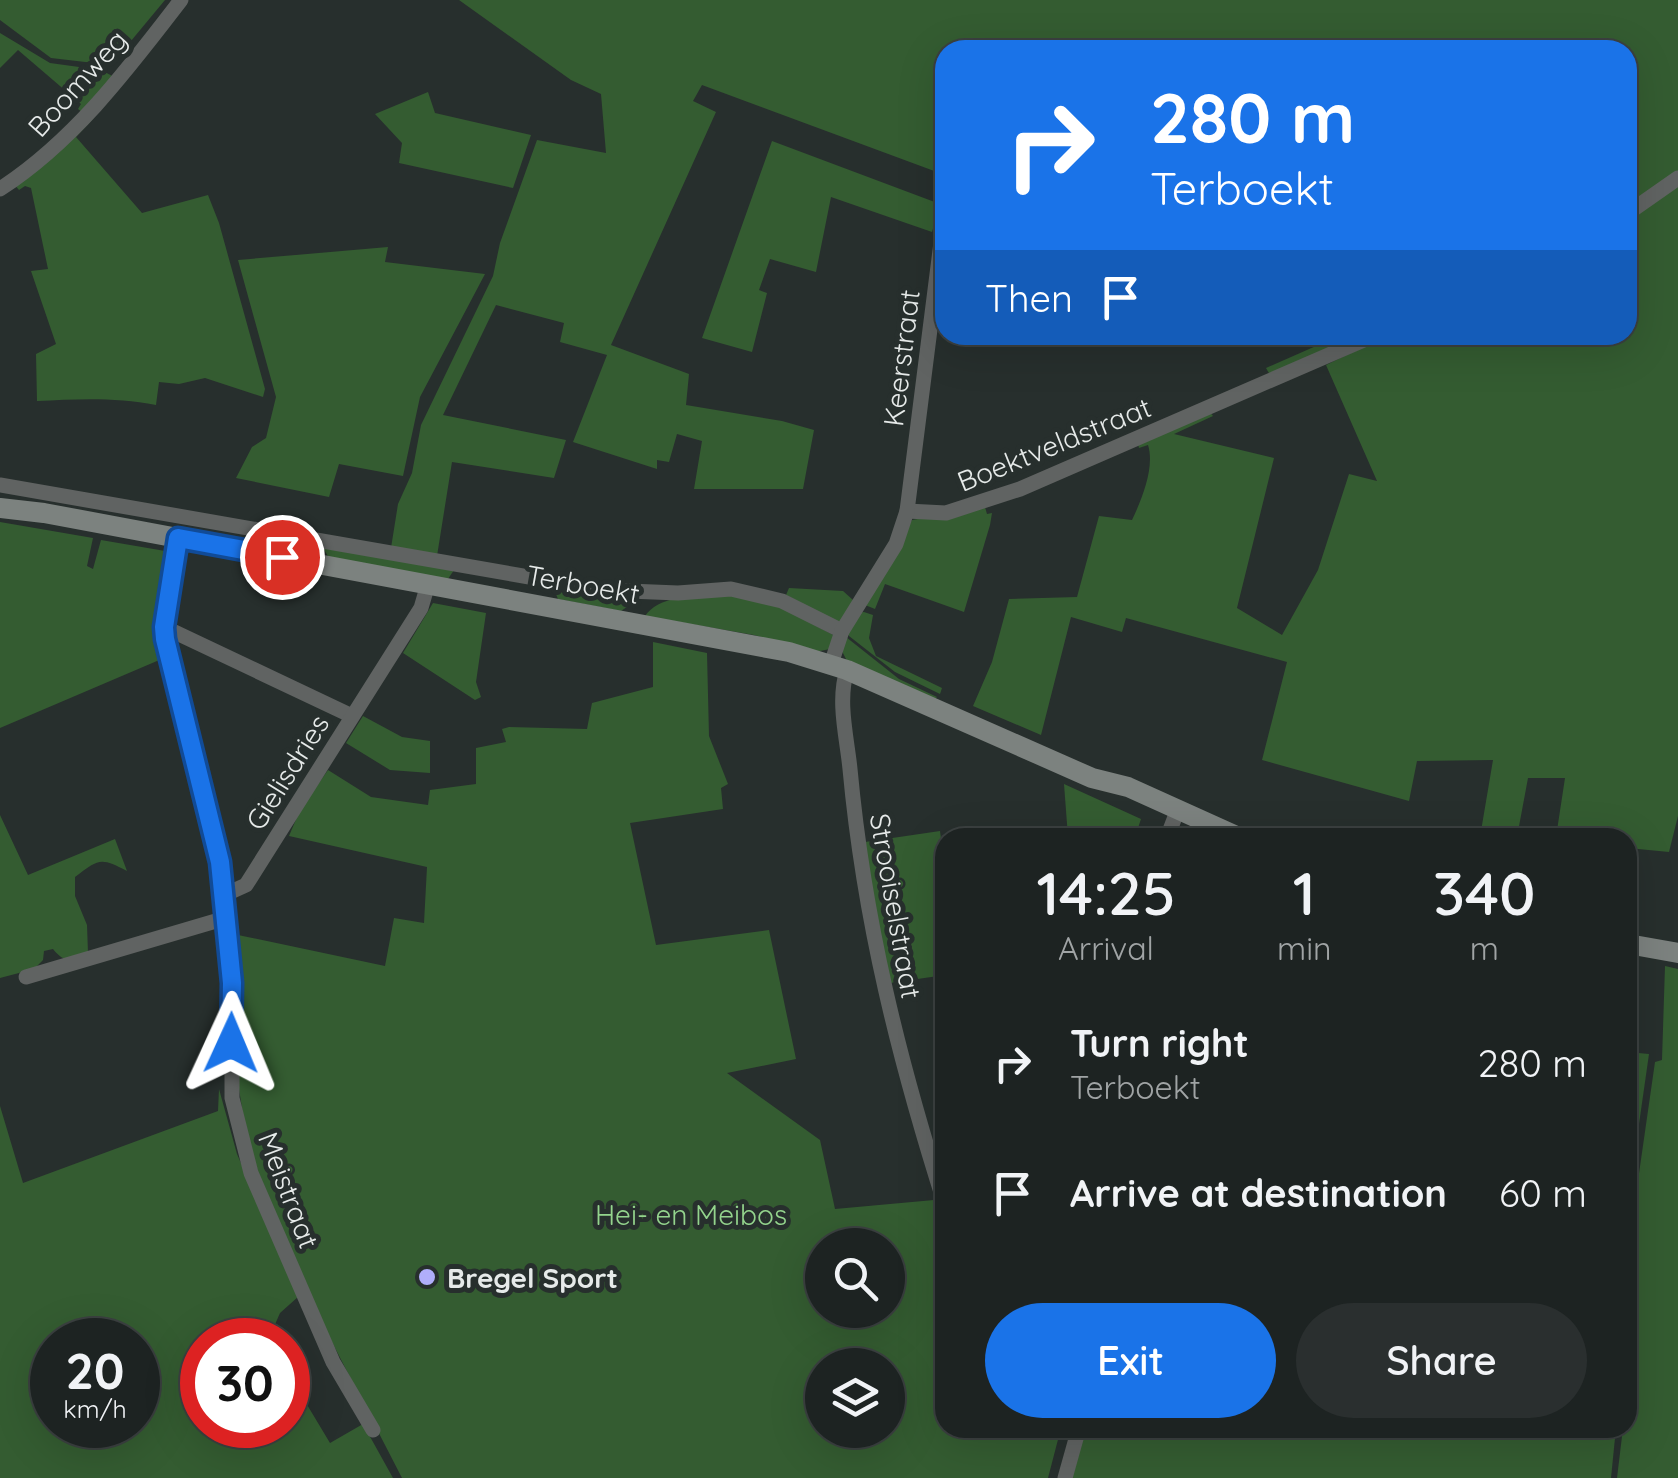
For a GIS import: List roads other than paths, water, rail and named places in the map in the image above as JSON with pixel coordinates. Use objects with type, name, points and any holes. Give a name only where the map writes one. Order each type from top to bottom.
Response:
[{"type":"main road","name":"Terboekt","points":[[0,499],[44,513]]},
{"type":"main road","name":"Terboekt","points":[[0,508],[750,643],[839,667],[1092,778],[1124,799],[1173,822],[1198,828]]},
{"type":"main road","points":[[1637,946],[1668,952]]},
{"type":"street","name":"Boomweg","points":[[0,189],[55,149],[79,117],[129,68],[181,0]]},
{"type":"street","points":[[1637,207],[1678,178]]},
{"type":"street","name":"Keerstraat","points":[[907,511],[935,290]]},
{"type":"street","name":"Boektveldstraat","points":[[907,511],[946,514],[1020,489],[1352,345]]},
{"type":"street","name":"Terboekt","points":[[0,486],[604,590],[678,593],[731,589],[782,601],[842,631]]},
{"type":"street","points":[[839,667],[842,631],[896,544],[907,511]]},
{"type":"street","name":"Meistraat","points":[[178,538],[164,627],[220,862],[232,983],[232,1098],[251,1173],[318,1330],[373,1430]]},
{"type":"street","name":"Gielisdries","points":[[224,894],[246,885],[420,608],[428,584]]},
{"type":"street","name":"Gielisdries","points":[[164,627],[352,716]]},
{"type":"street","name":"Strooiselstraat","points":[[839,667],[866,908],[913,1106],[935,1174]]},
{"type":"street","points":[[26,977],[53,960],[226,918]]},
{"type":"street","points":[[1066,1478],[1076,1438]]},
{"type":"place","name":"Bregel Sport","points":[[427,1277]]},
{"type":"park label","name":"Hei- en Meibos","points":[[691,1214]]}]
